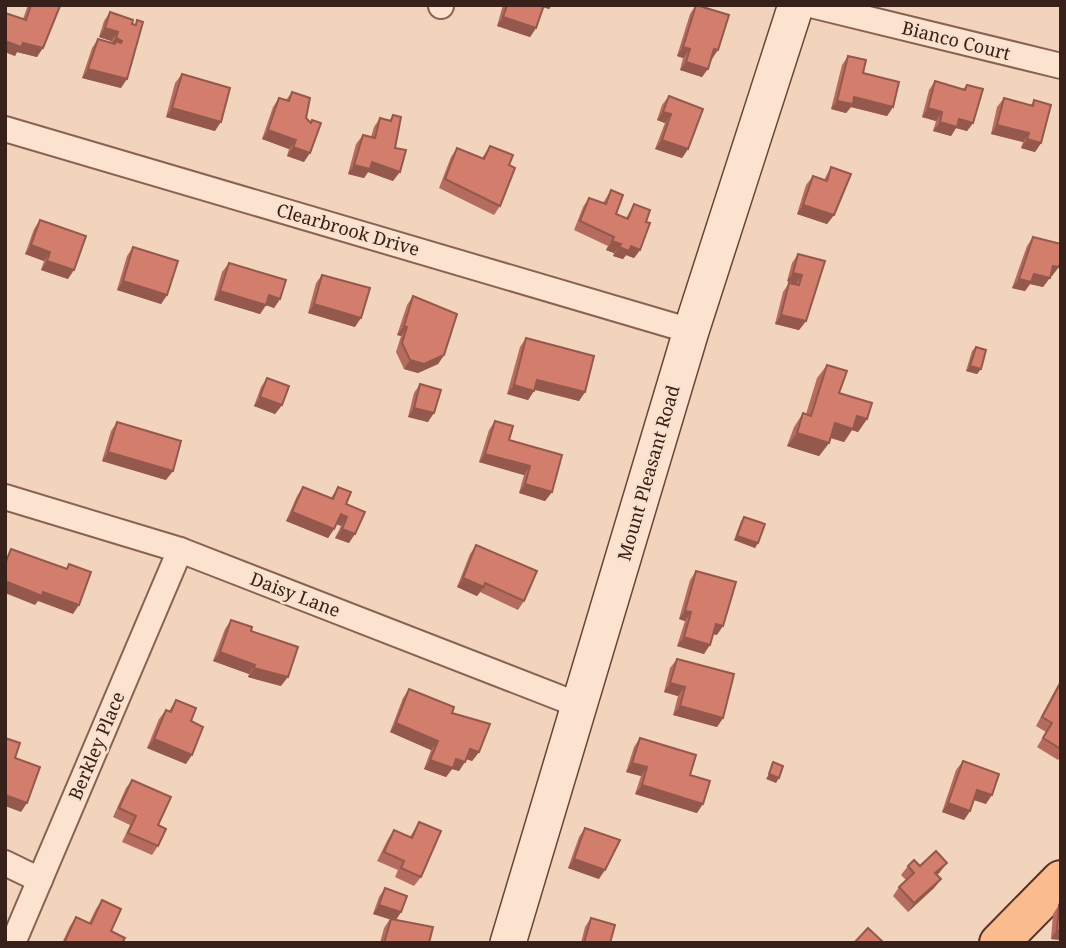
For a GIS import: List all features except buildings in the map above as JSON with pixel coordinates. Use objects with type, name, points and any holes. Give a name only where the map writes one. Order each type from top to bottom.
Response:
[{"type":"main road","points":[[999,943],[1061,880]]},
{"type":"street","name":"Mount Pleasant Road","points":[[509,943],[691,331],[796,5]]},
{"type":"street","name":"Bianco Court","points":[[811,5],[1061,66]]},
{"type":"street","name":"Clearbrook Drive","points":[[5,128],[691,331]]},
{"type":"street","name":"Daisy Lane","points":[[5,497],[180,550],[581,706]]},
{"type":"street","name":"Berkley Place","points":[[13,943],[180,550]]},
{"type":"street","points":[[5,863],[40,880]]}]
